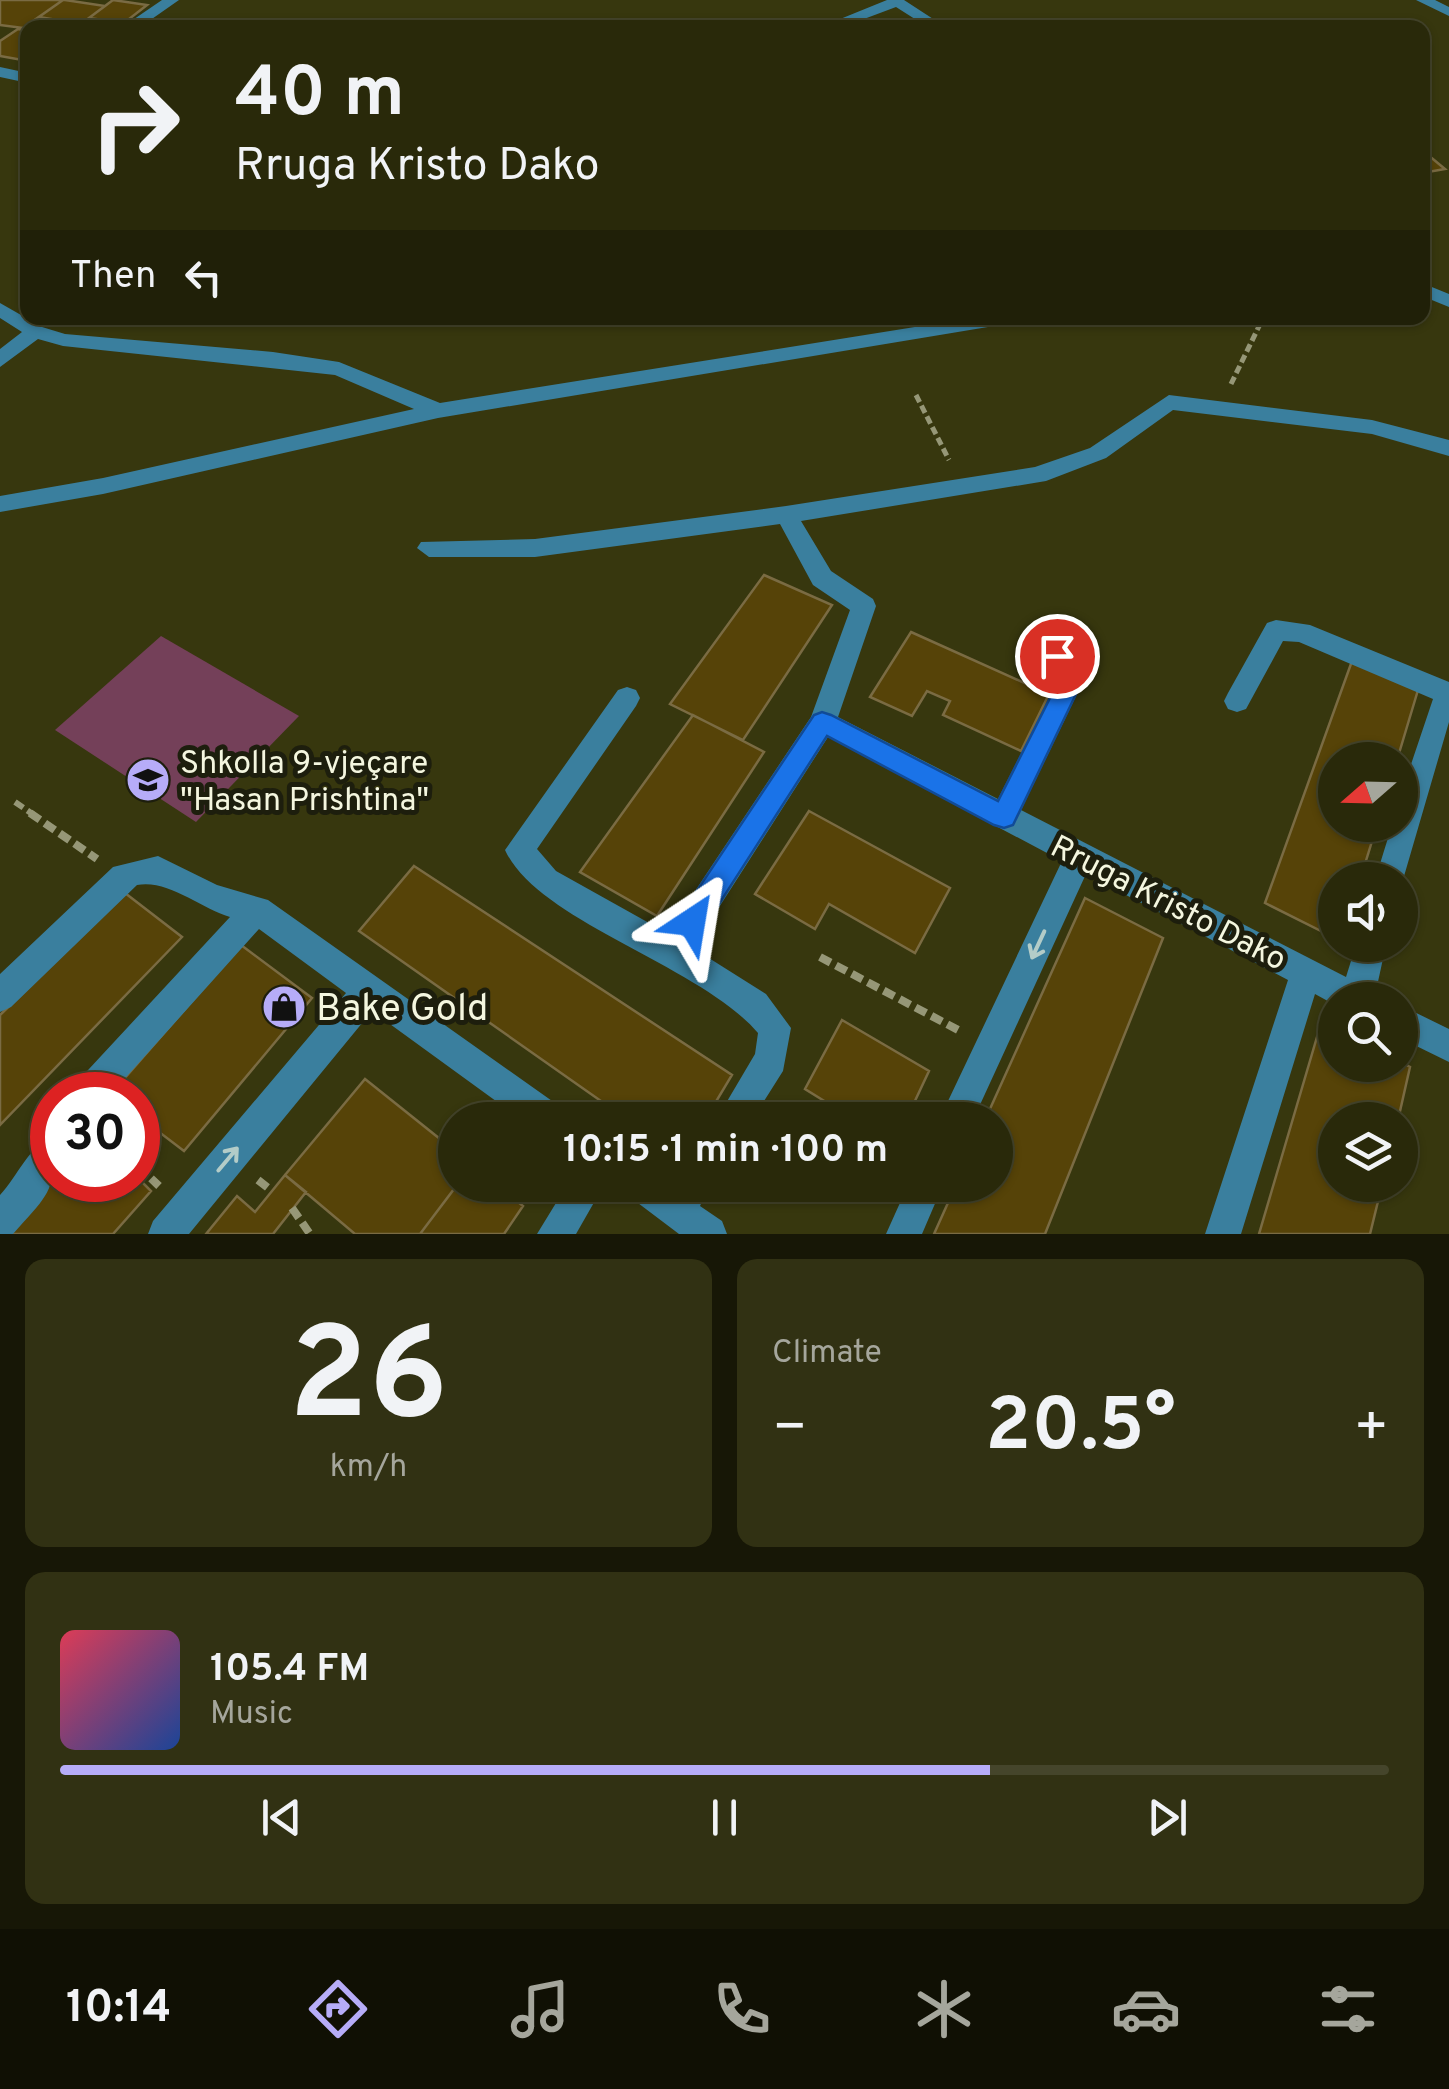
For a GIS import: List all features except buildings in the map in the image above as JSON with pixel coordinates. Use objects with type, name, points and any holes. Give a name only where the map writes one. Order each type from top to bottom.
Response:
[{"type":"street","points":[[1423,0],[1449,12]]},
{"type":"street","points":[[139,20],[164,1]]},
{"type":"street","points":[[846,20],[895,1],[927,20]]},
{"type":"street","points":[[25,325],[64,340],[274,359],[339,369],[438,411]]},
{"type":"street","points":[[0,504],[103,486],[438,411],[914,325]]},
{"type":"street","points":[[0,360],[35,331]]},
{"type":"street","points":[[429,548],[535,548],[964,488],[1073,464],[1098,453],[1168,402],[1372,427],[1449,448]]},
{"type":"street","points":[[672,952],[822,722],[864,606],[822,578],[786,515]]},
{"type":"street","points":[[1237,701],[1276,630],[1300,632],[1449,694],[1438,714],[1395,862]]},
{"type":"street","points":[[1004,816],[1066,690],[1057,656]]},
{"type":"street","points":[[627,698],[520,850],[546,881],[672,952],[755,1005],[775,1028],[771,1059],[745,1102]]},
{"type":"street","name":"Rruga Kristo Dako","points":[[822,722],[1325,982]]},
{"type":"street","points":[[964,1102],[1080,857]]},
{"type":"street","points":[[0,996],[123,877],[145,868],[168,870],[202,893],[256,910],[525,1102]]},
{"type":"street","points":[[109,1072],[256,910]]},
{"type":"street","points":[[1224,1234],[1306,972]]},
{"type":"street","points":[[166,1234],[368,990]]},
{"type":"street","points":[[1418,1031],[1449,1046]]},
{"type":"street","points":[[0,1221],[30,1190]]},
{"type":"street","points":[[555,1234],[576,1202]]},
{"type":"street","points":[[689,1202],[709,1234]]},
{"type":"street","points":[[904,1234],[918,1202]]},
{"type":"path","points":[[1220,407],[1260,325]]},
{"type":"path","points":[[916,394],[964,488]]},
{"type":"path","points":[[15,802],[123,877]]},
{"type":"path","points":[[820,957],[990,1047]]},
{"type":"path","points":[[292,1208],[310,1234]]},
{"type":"shaded area","points":[[161,636],[299,716],[196,822],[55,730]]},
{"type":"place","name":"Shkolla 9-vjeçare \"Hasan Prishtina\"","points":[[148,780]]},
{"type":"place","name":"Bake Gold","points":[[284,1007]]},
{"type":"route","points":[[692,922],[822,722],[1004,816],[1066,690],[1057,656]]}]
